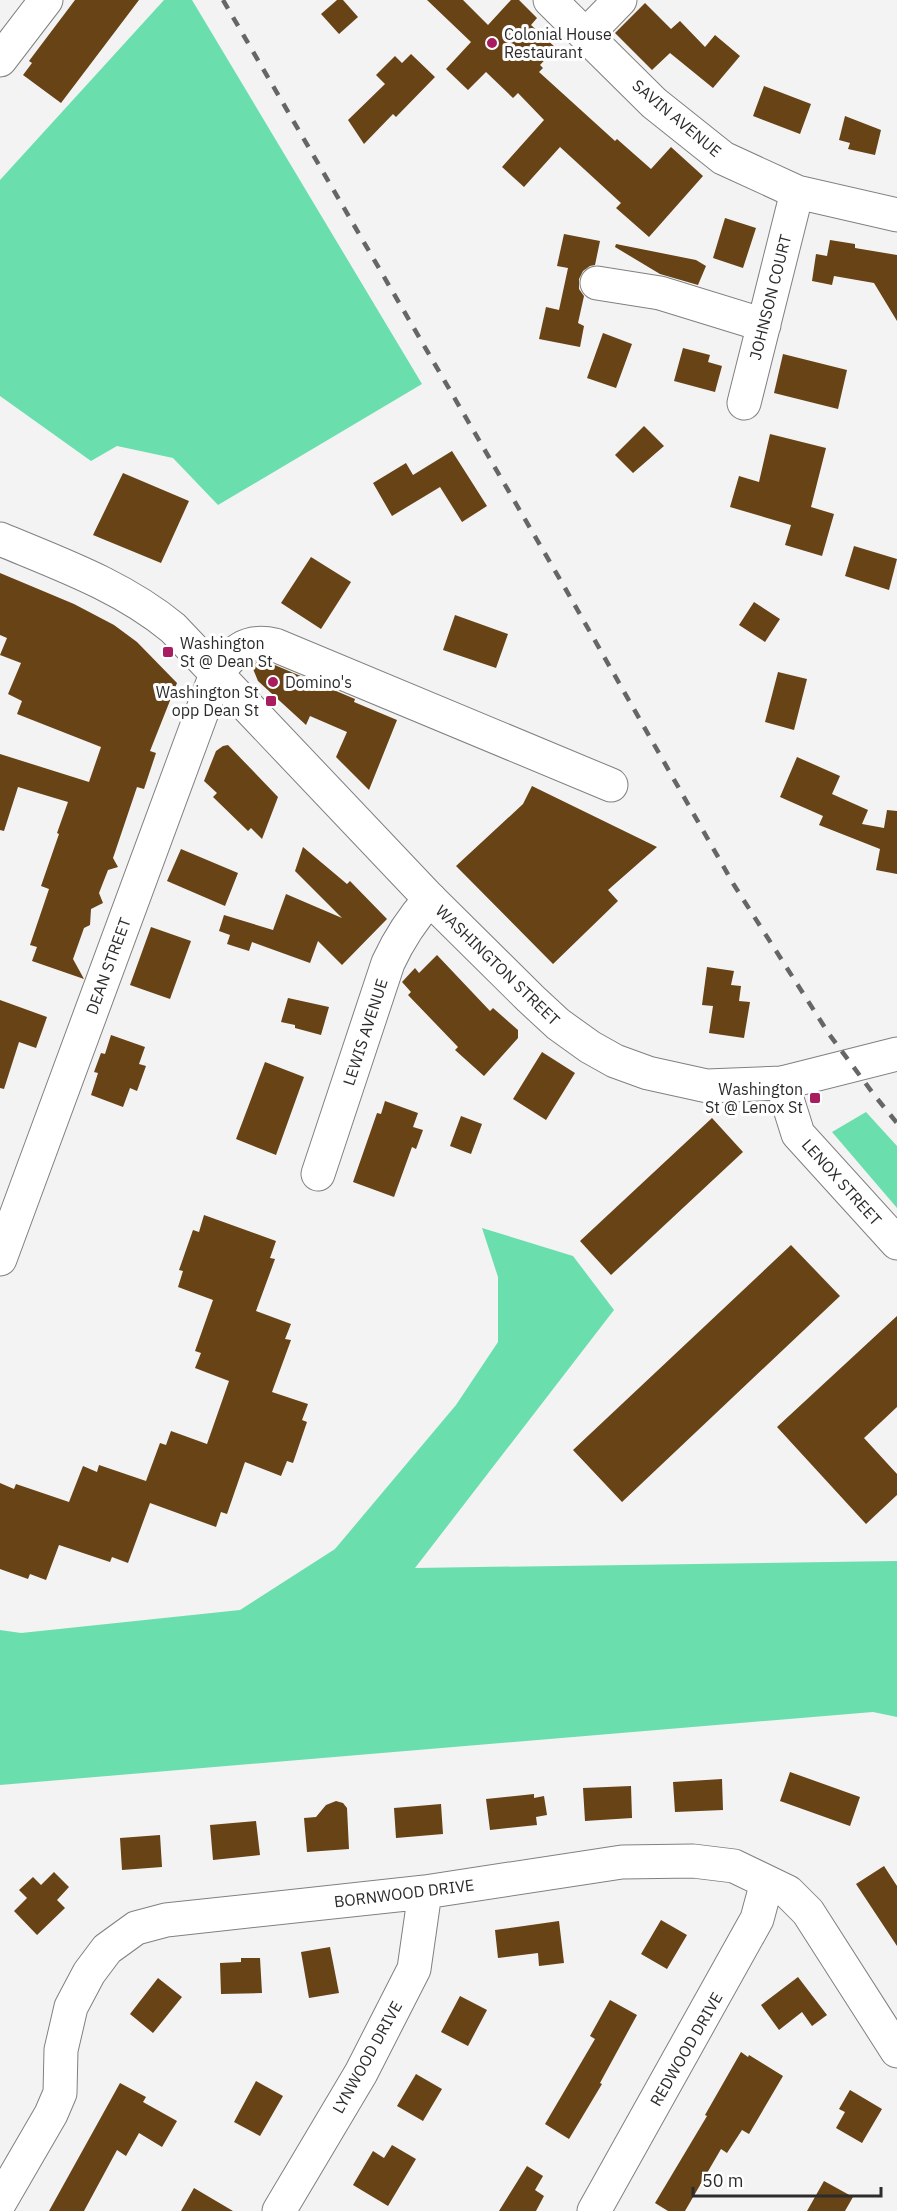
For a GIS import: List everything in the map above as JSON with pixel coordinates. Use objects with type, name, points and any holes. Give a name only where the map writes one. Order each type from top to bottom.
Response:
[{"type":"street","points":[[0,60],[46,0]]},
{"type":"street","name":"SAVIN AVENUE","points":[[550,0],[654,103],[723,158],[797,192],[897,215]]},
{"type":"street","points":[[586,35],[620,0]]},
{"type":"street","name":"JOHNSON COURT","points":[[744,404],[797,192]]},
{"type":"street","points":[[597,283],[660,293],[764,326]]},
{"type":"street","name":"WASHINGTON STREET","points":[[0,539],[94,579],[135,600],[173,628],[430,899],[558,1024],[590,1047],[615,1061],[648,1073],[707,1086],[782,1083],[897,1053]]},
{"type":"street","points":[[216,674],[236,651],[248,644],[262,642],[274,645],[611,785]]},
{"type":"street","name":"DEAN STREET","points":[[0,1259],[8,1210],[216,674]]},
{"type":"street","name":"LEWIS AVENUE","points":[[318,1174],[388,963],[408,925],[430,899]]},
{"type":"street","name":"LENOX STREET","points":[[782,1083],[798,1134],[897,1243]]},
{"type":"street","name":"BORNWOOD DRIVE","points":[[0,2202],[51,2114],[60,2093],[61,2050],[71,2007],[89,1973],[106,1949],[136,1928],[166,1920],[425,1892],[622,1862],[693,1861],[734,1866],[788,1892],[808,1912],[897,2051]]},
{"type":"street","name":"REDWOOD DRIVE","points":[[594,2211],[758,1919],[767,1882]]},
{"type":"street","name":"LYNWOOD DRIVE","points":[[279,2211],[360,2073],[414,1969],[425,1892]]},
{"type":"green space","points":[[164,0],[192,0],[422,384],[218,505],[173,458],[117,446],[91,461],[0,396],[0,180]]},
{"type":"green space","points":[[866,1112],[897,1146],[897,1208],[832,1132]]},
{"type":"green space","points":[[482,1228],[573,1256],[614,1310],[415,1568],[897,1561],[897,1717],[873,1712],[0,1785],[0,1630],[21,1633],[240,1610],[335,1549],[456,1405],[498,1342],[498,1277]]},
{"type":"building","points":[[75,0],[139,0],[61,103],[23,75],[32,63],[29,61]]},
{"type":"building","points":[[337,0],[343,0],[358,17],[339,34],[321,14]]},
{"type":"building","points":[[427,0],[463,0],[488,25],[511,0],[519,0],[537,18],[531,25],[556,48],[540,65],[543,68],[539,72],[615,141],[617,139],[651,169],[671,147],[703,176],[649,237],[616,208],[621,203],[560,147],[524,187],[502,167],[544,120],[518,93],[513,98],[486,72],[468,90],[446,69],[471,42]]},
{"type":"building","points":[[645,3],[671,29],[680,21],[705,47],[715,35],[740,56],[713,88],[670,53],[652,70],[615,33]]},
{"type":"building","points":[[411,54],[435,77],[396,117],[393,114],[364,144],[348,120],[385,84],[376,75],[395,56],[402,63]]},
{"type":"building","points":[[764,86],[811,104],[800,134],[753,116]]},
{"type":"building","points":[[845,116],[881,130],[875,155],[848,149],[850,143],[839,140]]},
{"type":"building","points":[[725,218],[756,228],[743,268],[713,258]]},
{"type":"building","points":[[564,234],[600,241],[595,265],[583,271],[579,279],[579,289],[584,296],[578,323],[584,326],[580,347],[539,339],[546,307],[559,310],[568,268],[557,266]]},
{"type":"building","points":[[830,240],[855,244],[855,248],[897,255],[897,321],[874,283],[834,276],[832,285],[812,281],[816,254],[827,256]]},
{"type":"building","points":[[616,244],[696,260],[706,266],[698,285],[660,274],[615,247]]},
{"type":"building","points":[[603,333],[632,344],[616,388],[587,378]]},
{"type":"building","points":[[683,348],[710,355],[708,362],[722,366],[715,392],[674,381]]},
{"type":"building","points":[[783,354],[847,370],[838,409],[774,393]]},
{"type":"building","points":[[644,426],[664,446],[633,473],[615,455]]},
{"type":"building","points":[[770,434],[826,448],[811,507],[834,514],[822,556],[785,545],[791,525],[730,507],[739,476],[759,482]]},
{"type":"building","points":[[452,451],[487,506],[462,522],[440,487],[392,516],[373,483],[406,463],[413,475]]},
{"type":"building","points":[[123,473],[189,501],[161,563],[93,535]]},
{"type":"building","points":[[854,546],[897,559],[889,590],[845,576]]},
{"type":"building","points":[[311,557],[351,582],[321,629],[281,603]]},
{"type":"building","points":[[0,573],[74,604],[114,625],[137,642],[177,683],[150,751],[156,753],[144,789],[137,787],[113,858],[118,867],[108,870],[99,893],[103,903],[91,909],[90,925],[84,928],[73,959],[84,979],[32,961],[37,947],[30,945],[49,889],[41,886],[68,802],[18,787],[4,831],[0,830],[0,754],[89,782],[101,747],[17,714],[22,701],[8,694],[21,663],[0,655],[7,638],[0,635]]},
{"type":"building","points":[[754,602],[780,619],[765,642],[739,625]]},
{"type":"building","points":[[455,615],[508,634],[496,668],[443,650]]},
{"type":"building","points":[[270,663],[355,699],[354,702],[397,720],[369,790],[336,757],[347,732],[310,716],[306,725],[258,681],[251,664]]},
{"type":"building","points":[[778,672],[807,679],[794,730],[765,722]]},
{"type":"building","points":[[228,745],[278,797],[262,839],[251,828],[248,831],[213,797],[217,793],[204,781],[216,751]]},
{"type":"building","points":[[797,757],[840,776],[832,794],[868,810],[862,824],[884,828],[887,810],[897,811],[897,874],[876,870],[880,849],[819,825],[823,816],[780,797]]},
{"type":"building","points":[[532,786],[657,847],[608,890],[618,901],[553,964],[456,866],[523,804]]},
{"type":"building","points":[[303,847],[347,884],[350,881],[387,919],[342,965],[318,941],[310,963],[252,942],[249,951],[227,944],[230,935],[219,931],[224,915],[273,930],[286,894],[342,918],[295,871]]},
{"type":"building","points":[[181,849],[238,873],[225,906],[167,881]]},
{"type":"building","points":[[151,927],[191,941],[170,999],[130,985]]},
{"type":"building","points":[[437,955],[490,1011],[493,1008],[518,1030],[518,1038],[484,1076],[455,1050],[458,1047],[408,995],[411,992],[402,982],[415,968],[419,973]]},
{"type":"building","points":[[707,967],[734,971],[731,985],[741,986],[739,1001],[750,1002],[744,1038],[709,1033],[713,1006],[702,1005]]},
{"type":"building","points":[[288,998],[329,1007],[321,1035],[281,1022]]},
{"type":"building","points":[[0,1000],[47,1017],[36,1048],[19,1042],[4,1089],[0,1088]]},
{"type":"building","points":[[111,1035],[145,1047],[139,1064],[146,1066],[137,1091],[130,1088],[123,1107],[91,1095],[98,1073],[94,1072],[101,1053],[105,1054]]},
{"type":"building","points":[[542,1052],[575,1073],[546,1120],[513,1099]]},
{"type":"building","points":[[265,1062],[304,1077],[276,1155],[236,1139]]},
{"type":"building","points":[[385,1101],[418,1113],[413,1127],[423,1130],[416,1149],[412,1147],[394,1197],[353,1182],[377,1113],[381,1114]]},
{"type":"building","points":[[461,1116],[482,1124],[471,1154],[450,1146]]},
{"type":"building","points":[[712,1118],[743,1152],[611,1275],[580,1241]]},
{"type":"building","points":[[204,1215],[276,1241],[270,1258],[275,1259],[256,1311],[291,1324],[285,1339],[291,1340],[272,1392],[308,1404],[302,1420],[307,1422],[293,1463],[287,1461],[281,1476],[245,1462],[227,1514],[221,1512],[216,1527],[150,1503],[128,1563],[112,1557],[110,1562],[59,1545],[46,1580],[30,1574],[28,1579],[0,1569],[0,1483],[14,1489],[16,1484],[69,1502],[83,1466],[97,1472],[99,1465],[146,1481],[160,1443],[166,1445],[171,1431],[207,1444],[229,1381],[195,1368],[201,1353],[195,1351],[213,1300],[178,1287],[183,1271],[179,1270],[193,1230],[199,1232]]},
{"type":"building","points":[[791,1245],[840,1296],[622,1502],[573,1450]]},
{"type":"building","points":[[897,1316],[897,1407],[864,1438],[897,1474],[897,1495],[866,1524],[777,1427]]},
{"type":"building","points":[[790,1772],[860,1797],[850,1826],[780,1801]]},
{"type":"building","points":[[722,1779],[723,1810],[675,1812],[673,1782]]},
{"type":"building","points":[[631,1786],[632,1818],[585,1821],[583,1788]]},
{"type":"building","points":[[534,1794],[534,1798],[544,1796],[547,1815],[536,1817],[537,1825],[490,1830],[486,1799]]},
{"type":"building","points":[[336,1801],[343,1803],[347,1808],[349,1849],[307,1852],[304,1818],[316,1817],[326,1805]]},
{"type":"building","points":[[441,1804],[443,1834],[396,1838],[394,1808]]},
{"type":"building","points":[[256,1821],[260,1855],[213,1860],[210,1825]]},
{"type":"building","points":[[160,1835],[162,1867],[122,1870],[120,1838]]},
{"type":"building","points":[[884,1866],[897,1886],[897,1946],[856,1884]]},
{"type":"building","points":[[54,1872],[69,1887],[57,1900],[65,1908],[37,1935],[14,1911],[27,1898],[19,1890],[33,1877],[41,1885]]},
{"type":"building","points":[[661,1920],[687,1935],[667,1969],[641,1954]]},
{"type":"building","points":[[559,1921],[564,1963],[539,1966],[538,1953],[498,1958],[495,1930]]},
{"type":"building","points":[[330,1947],[339,1993],[309,1998],[301,1952]]},
{"type":"building","points":[[241,1958],[260,1958],[262,1993],[221,1994],[220,1963],[241,1962]]},
{"type":"building","points":[[798,1977],[827,2015],[812,2026],[802,2012],[779,2030],[761,2005]]},
{"type":"building","points":[[158,1978],[182,1997],[153,2033],[130,2014]]},
{"type":"building","points":[[460,1996],[487,2010],[468,2046],[441,2032]]},
{"type":"building","points":[[610,2000],[637,2015],[600,2083],[602,2084],[569,2139],[545,2124],[595,2039],[590,2036]]},
{"type":"building","points":[[741,2052],[783,2076],[749,2134],[742,2130],[727,2153],[721,2149],[685,2211],[668,2211],[655,2203],[707,2116],[705,2115]]},
{"type":"building","points":[[416,2074],[442,2089],[423,2121],[397,2106]]},
{"type":"building","points":[[256,2081],[283,2096],[260,2136],[234,2122]]},
{"type":"building","points":[[120,2083],[146,2097],[143,2102],[177,2121],[162,2147],[139,2133],[126,2156],[117,2150],[84,2211],[49,2211]]},
{"type":"building","points":[[850,2090],[882,2109],[862,2143],[836,2128],[845,2112],[839,2109]]},
{"type":"building","points":[[392,2145],[416,2159],[388,2206],[353,2185],[373,2151],[384,2158]]},
{"type":"building","points":[[527,2166],[543,2176],[535,2190],[544,2196],[536,2211],[499,2211]]},
{"type":"building","points":[[824,2181],[853,2197],[845,2211],[807,2211]]},
{"type":"building","points":[[194,2188],[233,2211],[181,2211]]},
{"type":"railway","points":[[223,0],[565,588],[734,885],[829,1034],[897,1123]]},
{"type":"place","name":"Colonial House Restaurant","points":[[492,43]]},
{"type":"place","name":"Washington St @ Dean St","points":[[168,652]]},
{"type":"place","name":"Domino's","points":[[273,682]]},
{"type":"place","name":"Washington St opp Dean St","points":[[271,701]]},
{"type":"place","name":"Washington St @ Lenox St","points":[[815,1098]]}]
